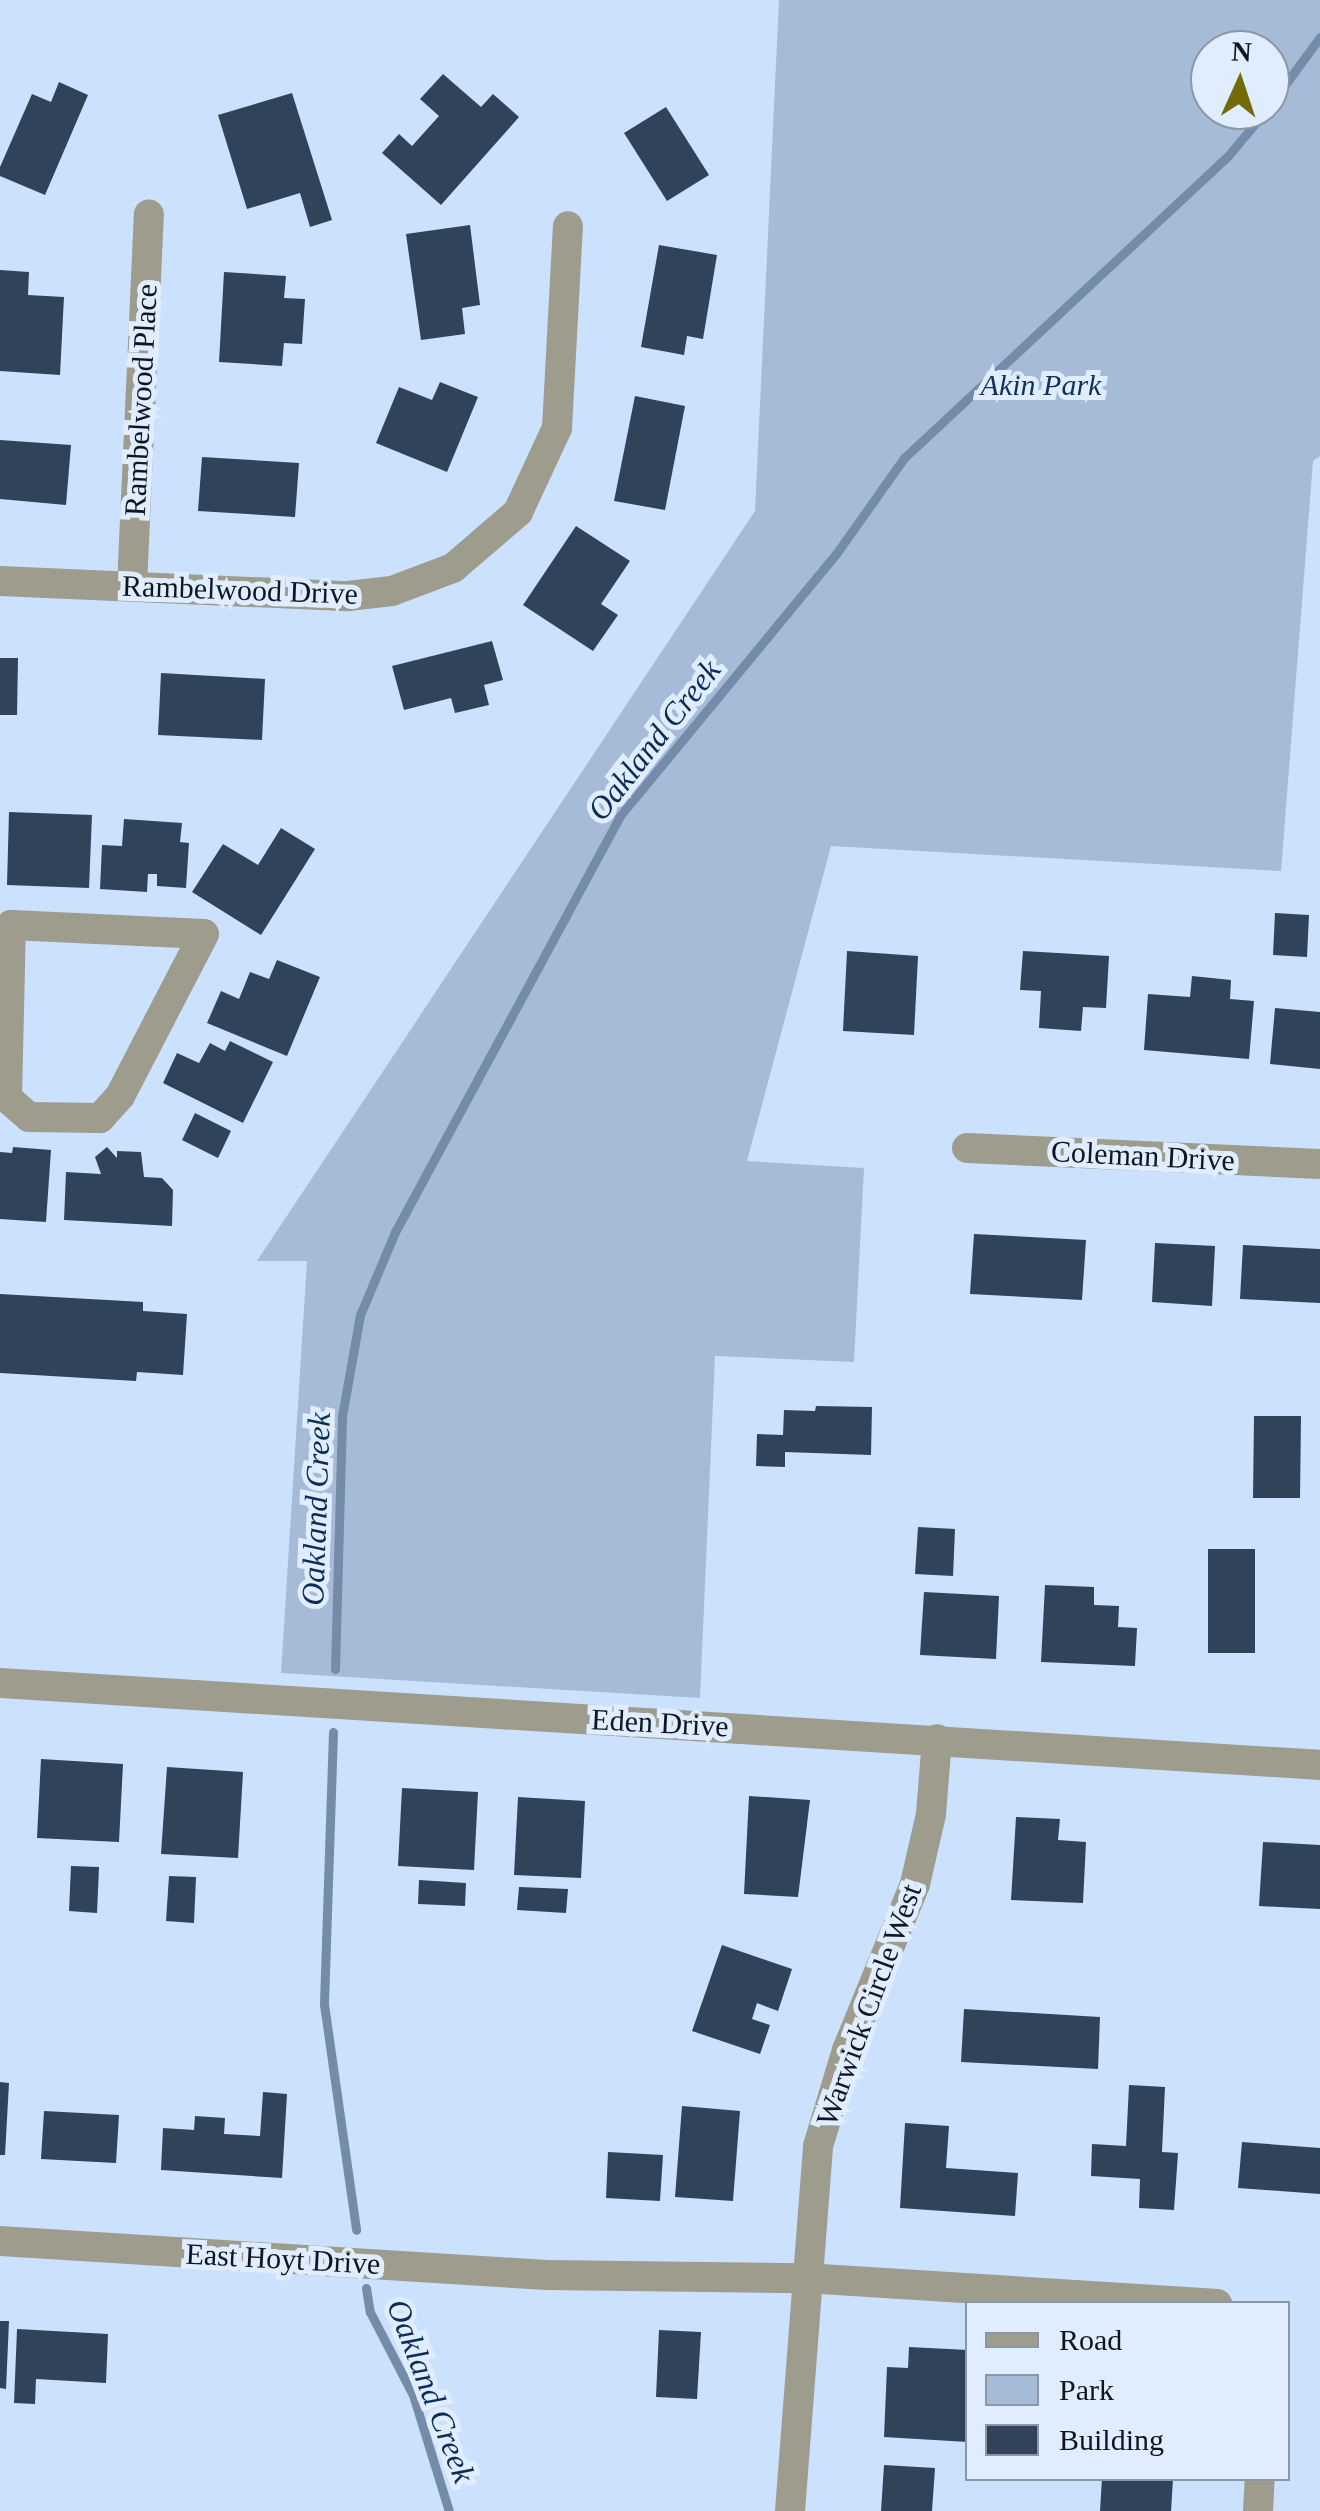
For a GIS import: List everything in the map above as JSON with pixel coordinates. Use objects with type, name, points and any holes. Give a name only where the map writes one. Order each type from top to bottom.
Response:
[{"type":"street","name":"Rambelwood Place","points":[[132,586],[150,214]]},
{"type":"street","name":"Rambelwood Drive","points":[[0,581],[369,594],[434,578],[488,544],[530,496],[557,428],[568,226]]},
{"type":"street","points":[[6,925],[204,934],[120,1096],[100,1118],[30,1117],[7,1098],[6,925]]},
{"type":"street","name":"Coleman Drive","points":[[966,1148],[1320,1164]]},
{"type":"street","name":"Eden Drive","points":[[0,1682],[1320,1764]]},
{"type":"street","name":"Warwick Circle West","points":[[790,2511],[818,2146],[848,2050],[915,1884],[931,1814],[937,1739]]},
{"type":"street","name":"East Hoyt Drive","points":[[0,2242],[547,2274],[805,2278],[1169,2301]]},
{"type":"street","points":[[1258,2511],[1260,2481]]},
{"type":"green space","name":"Akin Park","points":[[779,0],[1320,0],[1320,456],[1313,461],[1281,871],[831,846],[747,1161],[864,1168],[854,1362],[715,1356],[700,1698],[281,1673],[307,1261],[257,1261],[755,511]]},
{"type":"building","points":[[443,74],[481,107],[493,94],[519,117],[441,205],[382,153],[399,134],[412,146],[439,116],[420,99]]},
{"type":"building","points":[[59,82],[88,95],[45,195],[0,176],[0,167],[32,94],[51,102]]},
{"type":"building","points":[[292,93],[332,220],[310,227],[300,193],[247,209],[218,115]]},
{"type":"building","points":[[666,107],[709,175],[667,201],[624,133]]},
{"type":"building","points":[[470,225],[480,305],[462,308],[465,334],[421,340],[406,234]]},
{"type":"building","points":[[659,245],[717,255],[703,339],[687,336],[684,355],[641,347]]},
{"type":"building","points":[[0,270],[29,272],[28,295],[64,297],[60,375],[0,371]]},
{"type":"building","points":[[224,272],[286,276],[284,298],[305,299],[302,344],[284,343],[282,366],[219,362]]},
{"type":"building","points":[[440,382],[478,397],[447,472],[376,443],[399,387],[432,400]]},
{"type":"building","points":[[635,396],[685,406],[665,510],[614,501]]},
{"type":"building","points":[[0,440],[71,445],[66,505],[0,499]]},
{"type":"building","points":[[202,457],[299,463],[295,517],[198,511]]},
{"type":"building","points":[[576,526],[630,561],[601,604],[618,615],[593,651],[523,605]]},
{"type":"building","points":[[492,641],[503,680],[484,685],[489,705],[455,713],[451,698],[404,710],[392,666]]},
{"type":"building","points":[[0,658],[18,658],[17,715],[0,715]]},
{"type":"building","points":[[161,673],[265,679],[262,740],[158,735]]},
{"type":"building","points":[[9,812],[92,815],[89,888],[7,885]]},
{"type":"building","points":[[124,819],[182,823],[180,842],[189,843],[186,888],[157,886],[157,874],[148,874],[147,892],[100,889],[102,845],[122,846]]},
{"type":"building","points":[[281,828],[315,849],[261,935],[192,892],[223,844],[258,865]]},
{"type":"building","points":[[1275,913],[1309,915],[1307,957],[1273,955]]},
{"type":"building","points":[[847,951],[918,956],[914,1035],[843,1031]]},
{"type":"building","points":[[1023,951],[1109,956],[1106,1008],[1083,1007],[1081,1031],[1039,1028],[1041,991],[1020,990]]},
{"type":"building","points":[[277,960],[320,977],[287,1056],[207,1023],[221,991],[239,999],[250,972],[269,979]]},
{"type":"building","points":[[1192,976],[1231,980],[1230,999],[1254,1001],[1249,1059],[1144,1050],[1148,994],[1190,997]]},
{"type":"building","points":[[1275,1008],[1320,1012],[1320,1069],[1270,1064]]},
{"type":"building","points":[[230,1041],[273,1062],[243,1123],[163,1083],[177,1053],[199,1063],[210,1043],[225,1051]]},
{"type":"building","points":[[195,1113],[231,1131],[218,1158],[182,1140]]},
{"type":"building","points":[[13,1147],[51,1150],[46,1222],[0,1219],[0,1152],[12,1153]]},
{"type":"building","points":[[107,1147],[117,1158],[117,1151],[141,1152],[144,1177],[162,1178],[173,1190],[172,1226],[64,1220],[66,1172],[101,1174],[95,1157]]},
{"type":"building","points":[[974,1234],[1086,1240],[1082,1300],[970,1294]]},
{"type":"building","points":[[1155,1243],[1215,1246],[1212,1306],[1152,1302]]},
{"type":"building","points":[[1243,1245],[1320,1249],[1320,1303],[1240,1299]]},
{"type":"building","points":[[0,1294],[143,1302],[143,1311],[187,1314],[183,1375],[137,1372],[136,1381],[0,1373]]},
{"type":"building","points":[[816,1406],[872,1407],[871,1455],[785,1452],[785,1467],[756,1466],[757,1434],[783,1435],[784,1410],[815,1411]]},
{"type":"building","points":[[1254,1416],[1301,1416],[1300,1498],[1253,1498]]},
{"type":"building","points":[[918,1527],[955,1529],[953,1576],[915,1574]]},
{"type":"building","points":[[1208,1549],[1255,1549],[1255,1653],[1208,1653]]},
{"type":"building","points":[[1045,1585],[1094,1587],[1094,1605],[1119,1606],[1118,1627],[1137,1628],[1135,1666],[1041,1662]]},
{"type":"building","points":[[924,1592],[999,1596],[996,1659],[920,1655]]},
{"type":"building","points":[[41,1759],[123,1764],[119,1842],[37,1838]]},
{"type":"building","points":[[167,1767],[243,1772],[238,1858],[161,1854]]},
{"type":"building","points":[[402,1788],[478,1792],[474,1870],[398,1866]]},
{"type":"building","points":[[749,1796],[810,1800],[798,1897],[744,1894]]},
{"type":"building","points":[[518,1797],[585,1801],[581,1878],[514,1875]]},
{"type":"building","points":[[1016,1817],[1060,1819],[1058,1840],[1086,1842],[1083,1903],[1011,1900]]},
{"type":"building","points":[[1263,1842],[1320,1845],[1320,1909],[1259,1906]]},
{"type":"building","points":[[71,1866],[99,1867],[97,1913],[69,1911]]},
{"type":"building","points":[[169,1876],[196,1877],[194,1923],[166,1921]]},
{"type":"building","points":[[419,1880],[466,1883],[465,1906],[418,1904]]},
{"type":"building","points":[[519,1887],[568,1889],[566,1913],[517,1910]]},
{"type":"building","points":[[722,1945],[792,1969],[778,2011],[757,2003],[752,2019],[770,2025],[760,2054],[692,2031]]},
{"type":"building","points":[[964,2009],[1100,2017],[1098,2069],[961,2062]]},
{"type":"building","points":[[0,2082],[9,2083],[5,2155],[0,2155]]},
{"type":"building","points":[[1129,2085],[1165,2087],[1162,2152],[1178,2153],[1174,2210],[1139,2208],[1140,2179],[1091,2176],[1092,2144],[1126,2146]]},
{"type":"building","points":[[263,2092],[287,2094],[282,2178],[161,2170],[163,2128],[194,2130],[195,2116],[225,2118],[224,2134],[260,2136]]},
{"type":"building","points":[[682,2106],[740,2111],[733,2201],[675,2197]]},
{"type":"building","points":[[44,2111],[119,2115],[116,2163],[41,2159]]},
{"type":"building","points":[[905,2123],[949,2126],[946,2168],[1018,2173],[1015,2216],[900,2208]]},
{"type":"building","points":[[1242,2142],[1320,2148],[1320,2194],[1238,2188]]},
{"type":"building","points":[[608,2152],[663,2155],[660,2201],[606,2198]]},
{"type":"building","points":[[0,2321],[9,2321],[6,2389],[0,2388]]},
{"type":"building","points":[[17,2329],[108,2334],[106,2383],[36,2379],[35,2404],[14,2403]]},
{"type":"building","points":[[659,2330],[701,2332],[697,2399],[656,2397]]},
{"type":"building","points":[[909,2347],[965,2350],[965,2442],[884,2437],[887,2367],[908,2368]]},
{"type":"building","points":[[884,2465],[935,2468],[932,2511],[881,2511]]},
{"type":"building","points":[[1102,2481],[1173,2481],[1171,2511],[1100,2511]]},
{"type":"waterway","name":"Oakland Creek","points":[[1290,78],[1320,37]]},
{"type":"waterway","name":"Oakland Creek","points":[[335,1669],[342,1416],[360,1315],[395,1232],[619,817],[836,554],[904,458],[1228,156],[1249,130]]},
{"type":"waterway","name":"Oakland Creek","points":[[333,1732],[324,2004],[356,2230]]},
{"type":"waterway","name":"Oakland Creek","points":[[366,2288],[370,2312],[413,2395],[449,2511]]}]
